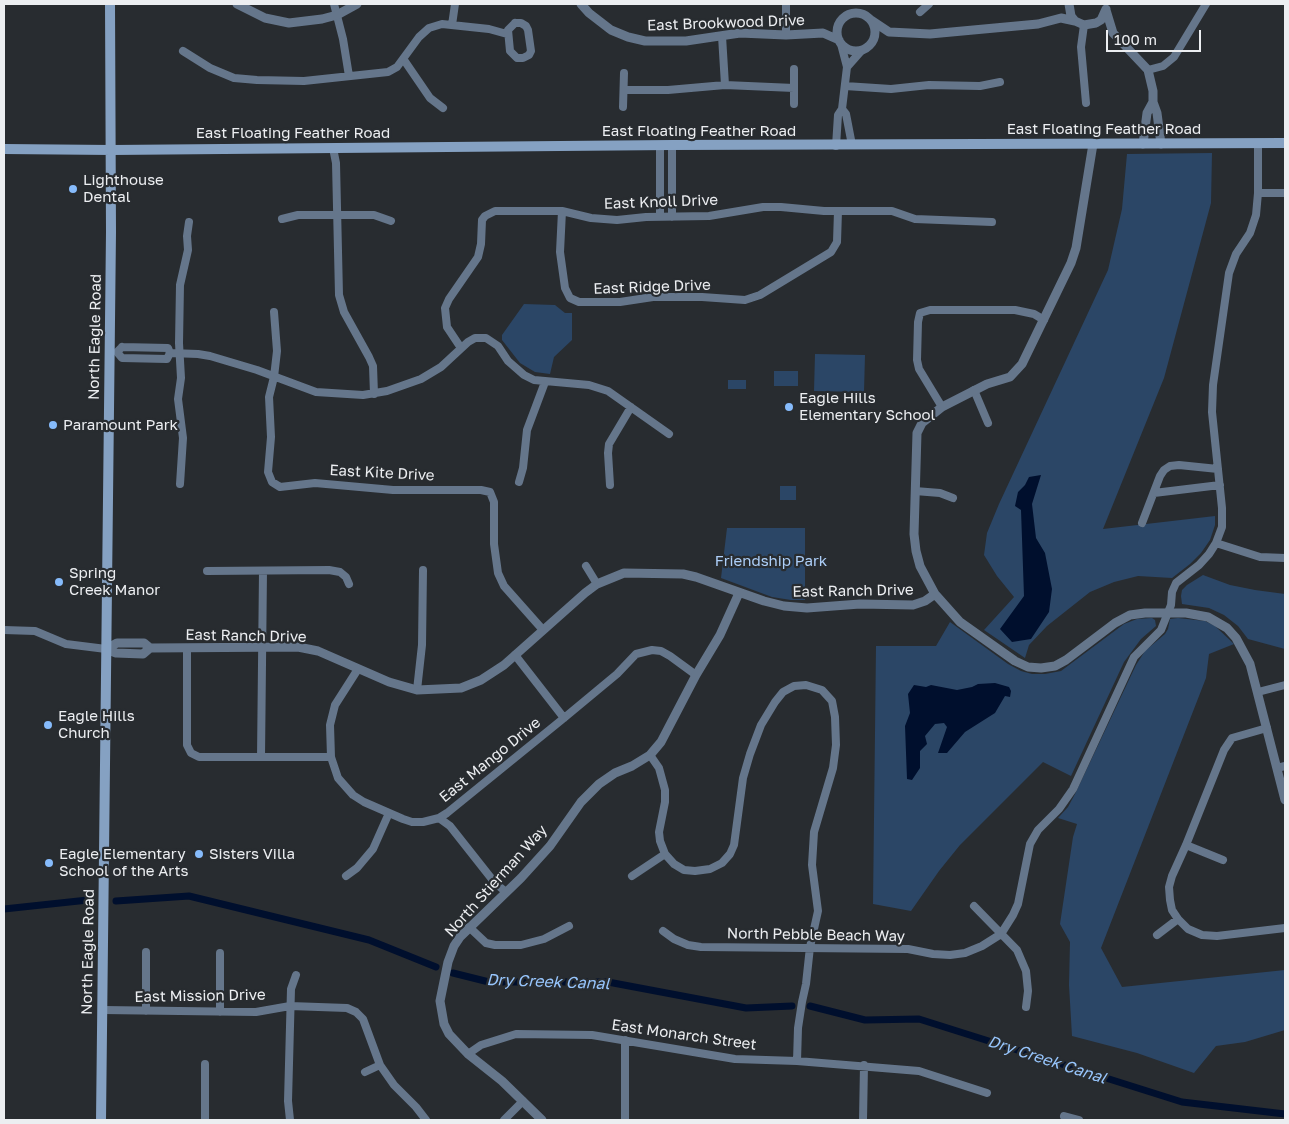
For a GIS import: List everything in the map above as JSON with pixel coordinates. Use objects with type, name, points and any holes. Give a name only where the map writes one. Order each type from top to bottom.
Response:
[{"type":"main road","name":"North Eagle Road","points":[[101,1120],[106,648],[114,352],[110,4]]},
{"type":"main road","name":"East Floating Feather Road","points":[[4,149],[112,150],[660,145],[852,146],[1285,143]]},
{"type":"street","points":[[237,4],[265,18],[289,23],[314,21],[337,15],[357,4]]},
{"type":"street","points":[[334,4],[343,39],[349,76]]},
{"type":"street","points":[[452,25],[454,4]]},
{"type":"street","name":"East Brookwood Drive","points":[[582,4],[602,24],[620,34],[637,40],[661,42],[740,33],[786,35],[823,33],[839,23]]},
{"type":"street","points":[[786,4],[786,35]]},
{"type":"street","points":[[920,12],[929,4]]},
{"type":"street","points":[[1049,21],[1068,4]]},
{"type":"street","points":[[1068,4],[1069,10],[1083,23]]},
{"type":"street","points":[[1148,70],[1163,66],[1174,57],[1204,5]]},
{"type":"street","points":[[1083,23],[1101,20],[1106,7]]},
{"type":"street","points":[[1106,7],[1114,33],[1148,70],[1161,144]]},
{"type":"street","points":[[836,146],[838,115],[842,110],[847,67],[837,32],[839,23],[844,17],[852,13],[864,15],[889,32],[930,34],[1038,24],[1061,18],[1114,33]]},
{"type":"street","points":[[871,20],[875,31],[871,43]]},
{"type":"street","points":[[521,23],[526,26],[531,46],[529,55],[523,58],[517,58],[513,55],[510,51],[507,34],[510,26],[521,23]]},
{"type":"street","points":[[1083,23],[1081,47],[1086,103]]},
{"type":"street","points":[[183,51],[220,73],[242,80],[304,81],[388,72],[404,60],[419,37],[429,28],[442,24],[489,29],[507,34]]},
{"type":"street","points":[[847,67],[862,50],[889,32]]},
{"type":"street","name":"East Brookwood Drive","points":[[823,33],[840,42]]},
{"type":"street","points":[[722,36],[725,85]]},
{"type":"street","points":[[840,42],[852,50],[862,50]]},
{"type":"street","points":[[404,60],[430,98],[444,108]]},
{"type":"street","points":[[794,69],[794,104]]},
{"type":"street","points":[[623,107],[624,73]]},
{"type":"street","points":[[845,86],[891,89],[929,85],[980,86],[1000,82]]},
{"type":"street","points":[[624,90],[668,90],[725,85],[794,88]]},
{"type":"street","points":[[1143,144],[1147,113],[1154,102]]},
{"type":"street","points":[[842,110],[846,114],[852,146]]},
{"type":"street","name":"North Pebble Beach Way","points":[[663,931],[681,942],[701,947],[908,949],[950,955],[965,953],[982,946],[1000,934],[1018,904],[1030,844],[1038,830],[1059,809],[1073,789],[1134,657],[1161,630],[1176,583],[1199,566],[1216,543],[1222,528],[1223,517],[1213,426],[1212,399],[1228,273],[1236,254],[1254,224],[1258,193],[1258,143]]},
{"type":"street","points":[[1093,144],[1076,248],[1044,320],[1017,371],[1000,381],[987,384],[942,407],[922,423],[917,433],[915,491],[916,551],[920,566],[935,594],[960,622],[1015,661],[1028,667],[1055,666],[1066,660],[1115,623],[1130,615],[1186,613],[1208,617],[1227,628],[1245,651],[1250,664],[1267,728],[1281,767],[1285,800]]},
{"type":"street","points":[[660,145],[660,217]]},
{"type":"street","points":[[672,145],[672,216]]},
{"type":"street","points":[[333,148],[336,163],[338,295],[344,312],[370,357],[374,394]]},
{"type":"street","points":[[1258,193],[1285,193]]},
{"type":"street","name":"East Knoll Drive","points":[[461,348],[447,327],[445,308],[449,299],[478,257],[481,244],[481,225],[485,216],[495,212],[562,212],[605,220],[709,216],[772,207],[838,212],[892,211],[915,219],[992,222]]},
{"type":"street","name":"East Ridge Drive","points":[[562,212],[560,252],[565,288],[570,298],[579,302],[620,302],[653,297],[702,297],[745,300],[760,295],[830,252],[837,242],[838,212]]},
{"type":"street","points":[[282,219],[298,215],[374,215],[391,221]]},
{"type":"street","points":[[180,484],[183,438],[178,399],[181,378],[180,285],[188,250],[188,222]]},
{"type":"street","points":[[942,407],[919,369],[918,322],[920,313],[930,310],[1015,310],[1034,314],[1044,320]]},
{"type":"street","points":[[274,312],[277,351],[274,377]]},
{"type":"street","points":[[114,352],[122,358],[168,359],[170,353],[210,356],[316,392],[374,394],[421,379],[441,367],[468,342],[476,338],[486,338],[498,346],[508,361],[524,376],[545,382],[580,384],[598,388],[616,396],[670,434]]},
{"type":"street","name":"East Kite Drive","points":[[274,377],[269,397],[271,437],[268,472],[272,482],[280,487],[316,483],[393,490],[481,490],[491,494],[494,502],[494,544],[498,573],[504,586],[544,630]]},
{"type":"street","points":[[519,482],[523,468],[527,430],[545,382]]},
{"type":"street","points":[[974,390],[988,424]]},
{"type":"street","points":[[610,485],[609,444],[631,407]]},
{"type":"street","points":[[1142,524],[1160,476],[1170,466],[1179,465],[1218,469]]},
{"type":"street","points":[[1154,493],[1220,485]]},
{"type":"street","points":[[915,491],[930,491],[953,498]]},
{"type":"street","points":[[1216,543],[1260,557],[1285,558]]},
{"type":"street","points":[[586,566],[597,584]]},
{"type":"street","points":[[417,690],[422,645],[423,570]]},
{"type":"street","points":[[207,571],[340,572],[346,577],[349,584]]},
{"type":"street","points":[[261,757],[263,571]]},
{"type":"street","name":"East Ranch Drive","points":[[106,648],[117,643],[144,643],[150,648],[298,648],[318,651],[389,682],[417,690],[461,688],[481,680],[515,655],[597,584],[624,573],[670,573],[696,577],[739,594],[784,606],[807,608],[860,604],[913,605],[925,601],[935,594]]},
{"type":"street","name":"North Stierman Way","points":[[542,1120],[502,1081],[468,1054],[450,1034],[444,1024],[440,1001],[445,974],[454,946],[469,927],[550,846],[581,802],[599,784],[615,773],[632,766],[650,755],[661,742],[696,675],[720,635],[739,594]]},
{"type":"street","points":[[4,630],[35,631],[66,644],[106,648]]},
{"type":"street","points":[[188,648],[186,745],[190,753],[199,757],[331,757]]},
{"type":"street","name":"East Mango Drive","points":[[358,669],[335,706],[330,725],[331,757],[338,778],[353,795],[412,822],[423,822],[440,818],[617,674],[636,654],[643,651],[661,651],[696,675]]},
{"type":"street","points":[[515,655],[564,718]]},
{"type":"street","points":[[650,755],[659,768],[666,790],[658,832],[665,854],[674,864],[684,870],[710,869],[722,863],[730,854],[737,837],[744,778],[750,754],[761,725],[775,702],[783,692],[794,686],[806,685],[822,690],[832,700],[835,709],[836,745],[833,768],[814,832],[812,865],[818,911],[810,948],[798,1028],[798,1061]]},
{"type":"street","points":[[1258,692],[1285,685]]},
{"type":"street","points":[[1267,728],[1232,738],[1224,750],[1169,887],[1172,910],[1178,919],[1188,929],[1202,935],[1217,936],[1285,928]]},
{"type":"street","points":[[346,876],[357,868],[373,849],[390,813]]},
{"type":"street","points":[[440,818],[450,826],[495,883],[506,892]]},
{"type":"street","points":[[1186,845],[1223,860]]},
{"type":"street","points":[[632,876],[665,854]]},
{"type":"street","points":[[974,906],[1017,950],[1026,971],[1028,991],[1026,1007]]},
{"type":"street","points":[[1157,935],[1178,919]]},
{"type":"street","points":[[469,927],[486,942],[496,945],[521,945],[544,939],[569,926]]},
{"type":"street","points":[[146,952],[146,1011]]},
{"type":"street","points":[[220,953],[220,1012]]},
{"type":"street","points":[[290,1120],[288,1101],[290,989],[296,975]]},
{"type":"street","name":"East Mission Drive","points":[[103,1010],[256,1012],[290,1006],[335,1006],[347,1008],[356,1012],[363,1019],[380,1065],[394,1085],[426,1120]]},
{"type":"street","name":"East Monarch Street","points":[[468,1054],[482,1045],[516,1034],[592,1035],[735,1059],[798,1061],[919,1071],[987,1093]]},
{"type":"street","points":[[625,1120],[626,1040]]},
{"type":"street","points":[[205,1064],[205,1120]]},
{"type":"street","points":[[365,1072],[380,1065]]},
{"type":"street","points":[[863,1120],[864,1066]]},
{"type":"street","points":[[504,1120],[523,1102]]},
{"type":"street","points":[[1064,1116],[1079,1120]]},
{"type":"green space","points":[[1212,153],[1211,203],[1164,378],[1103,529],[1215,516],[1215,525],[1210,540],[1190,564],[1172,578],[1138,576],[1114,582],[1090,592],[1047,626],[1029,645],[1025,658],[984,630],[1014,597],[997,576],[984,555],[987,533],[1108,270],[1122,209],[1127,154]]},
{"type":"green space","points":[[524,304],[555,305],[565,313],[572,313],[572,340],[554,357],[550,374],[535,372],[520,363],[502,340],[502,335]]},
{"type":"green space","points":[[815,354],[865,355],[864,392],[814,391]]},
{"type":"green space","points":[[774,371],[798,371],[798,386],[774,386]]},
{"type":"green space","points":[[728,380],[746,380],[746,389],[728,389]]},
{"type":"green space","points":[[780,486],[796,486],[796,500],[780,500]]},
{"type":"green space","name":"Friendship Park","points":[[727,528],[805,528],[805,600],[772,597],[721,578]]},
{"type":"green space","points":[[1203,575],[1230,585],[1285,594],[1285,649],[1248,639],[1238,626],[1224,615],[1209,608],[1182,604],[1182,590]]},
{"type":"green space","points":[[1152,618],[1155,620],[1156,626],[1141,639],[1124,662],[1071,776],[1043,762],[960,845],[911,911],[873,904],[876,646],[936,646],[950,622],[1008,664],[1032,674],[1045,674],[1061,671],[1124,624],[1137,619]]},
{"type":"green space","points":[[1170,619],[1205,621],[1215,626],[1234,644],[1209,654],[1206,678],[1101,948],[1122,987],[1285,970],[1285,1030],[1245,1042],[1216,1046],[1194,1073],[1137,1053],[1072,1036],[1069,985],[1070,942],[1060,924],[1073,837],[1077,824],[1058,818],[1068,807],[1075,794],[1136,665],[1145,651],[1165,634]]},
{"type":"shaded area","points":[[1041,475],[1032,504],[1036,538],[1045,553],[1052,589],[1049,612],[1031,639],[1012,642],[1000,629],[1024,596],[1021,510],[1015,506],[1018,492],[1025,485],[1029,477]]},
{"type":"shaded area","points":[[995,683],[1009,687],[1011,691],[1010,697],[1005,696],[995,713],[965,732],[947,753],[938,753],[947,727],[944,723],[935,724],[925,736],[927,744],[920,751],[920,768],[912,780],[907,779],[905,726],[910,713],[908,694],[914,685],[926,687],[931,685],[957,690],[978,684]]},
{"type":"waterway","name":"Dry Creek Canal","points":[[116,901],[189,896],[369,940],[436,967]]},
{"type":"waterway","name":"Dry Creek Canal","points":[[4,909],[88,900]]},
{"type":"waterway","name":"Dry Creek Canal","points":[[453,973],[489,982],[608,982],[746,1008],[792,1006]]},
{"type":"waterway","name":"Dry Creek Canal","points":[[810,1006],[865,1020],[919,1019],[1182,1102],[1285,1114]]},
{"type":"place","name":"Lighthouse Dental","points":[[73,189]]},
{"type":"place","name":"Eagle Hills Elementary School","points":[[789,407]]},
{"type":"place","name":"Paramount Park","points":[[53,425]]},
{"type":"place","name":"Spring Creek Manor","points":[[59,582]]},
{"type":"place","name":"Eagle Hills Church","points":[[48,725]]},
{"type":"place","name":"Sisters Villa","points":[[199,854]]},
{"type":"place","name":"Eagle Elementary School of the Arts","points":[[49,863]]}]
